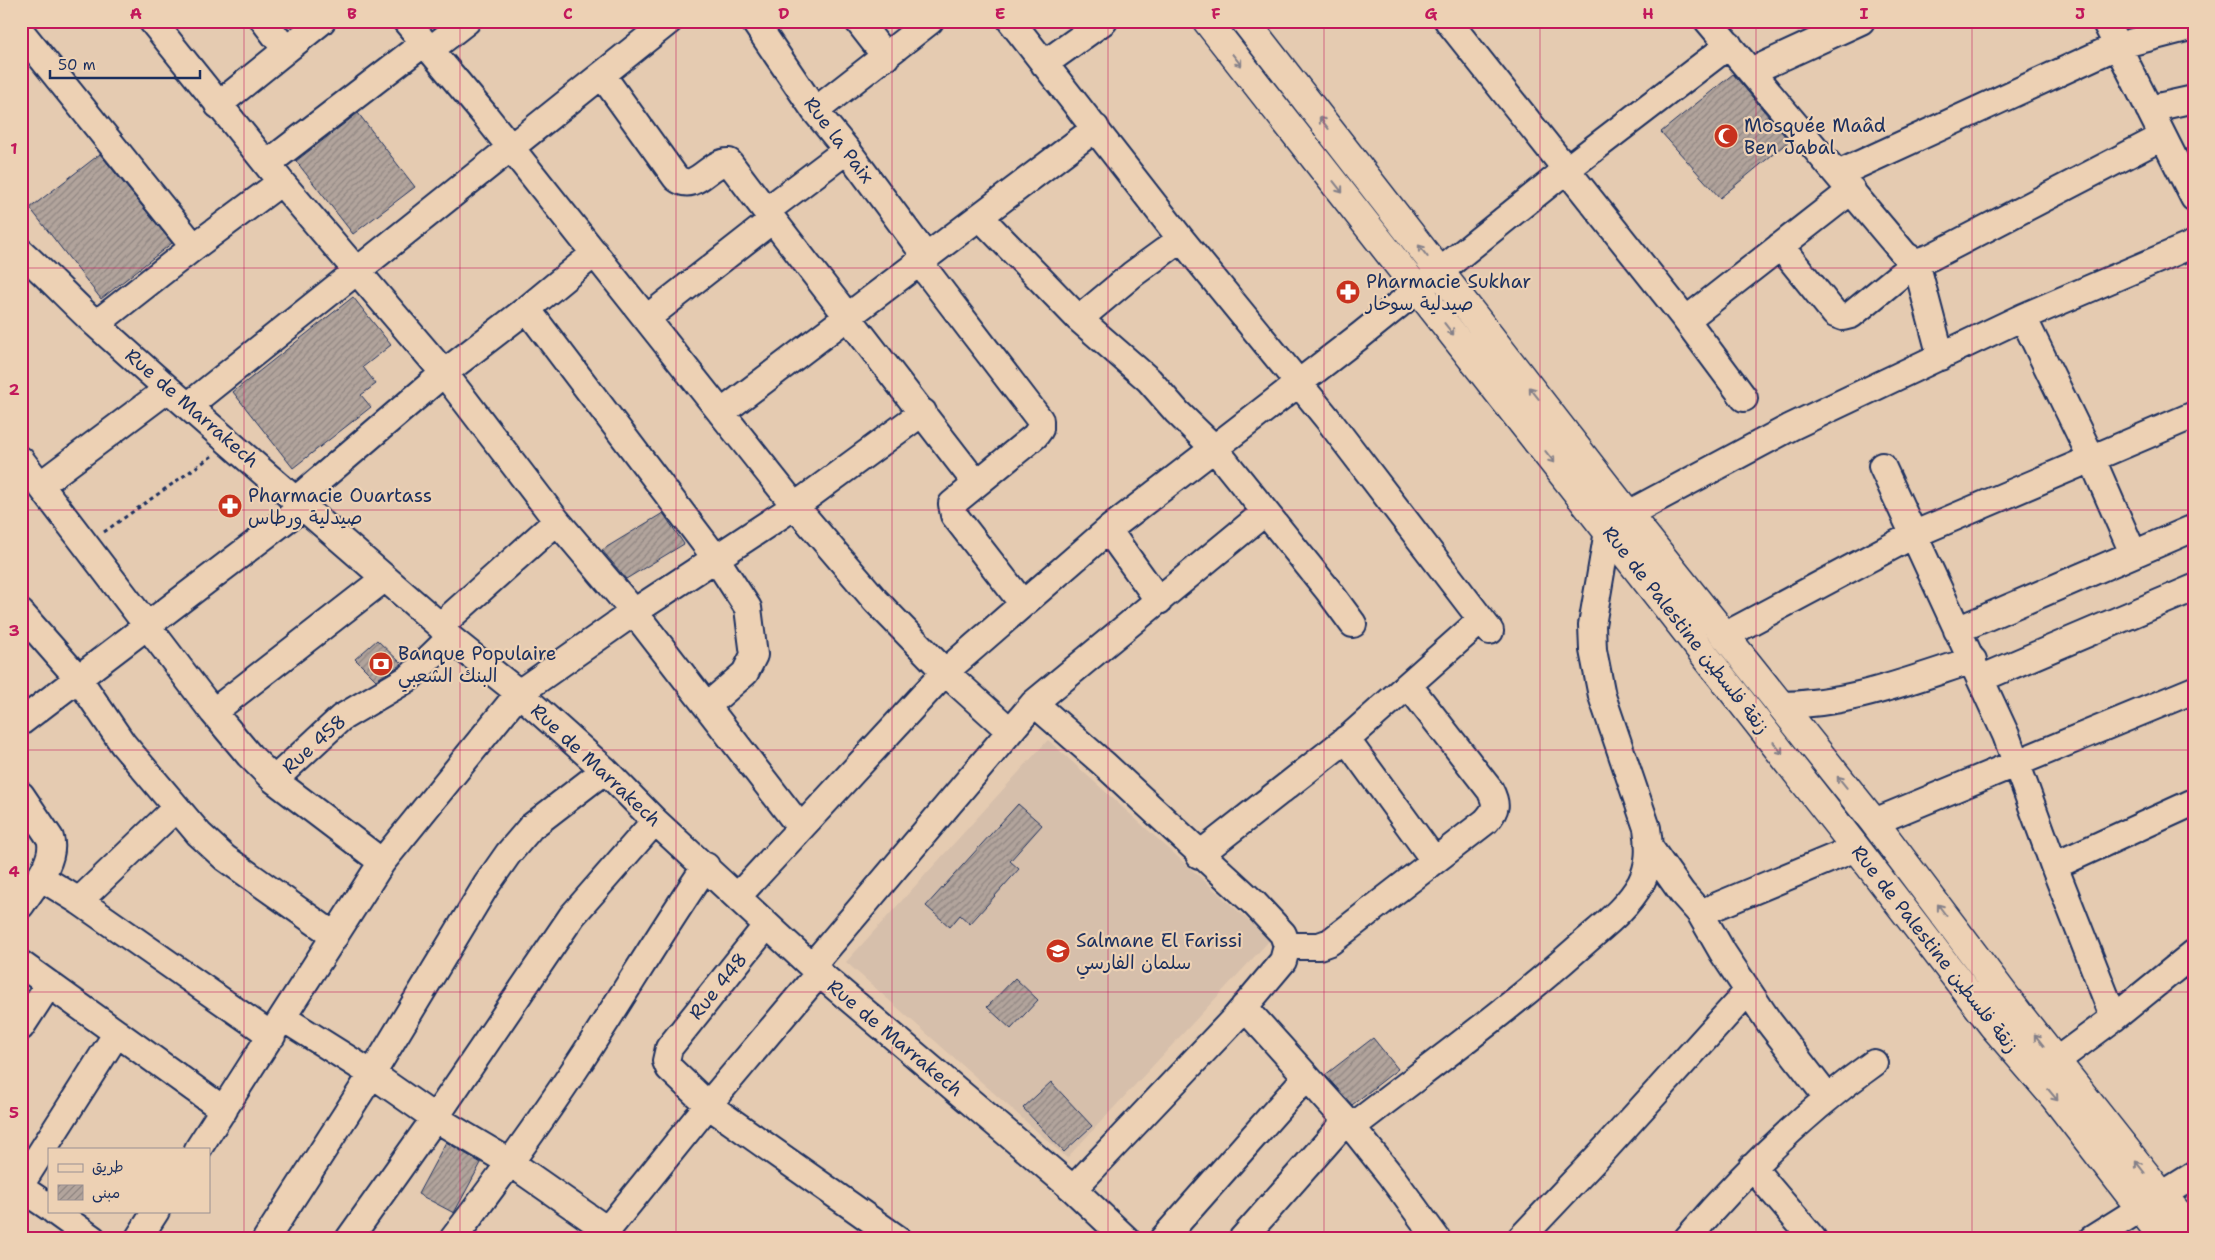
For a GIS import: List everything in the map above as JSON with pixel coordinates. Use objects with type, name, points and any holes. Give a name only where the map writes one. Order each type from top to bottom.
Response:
[{"type":"main road","name":"Rue de Palestine زنقة فلسطين","points":[[1207,21],[1418,289],[1618,522],[1724,636],[1874,822],[2056,1061],[2152,1202],[2164,1239]]},
{"type":"main road","name":"Rue de Palestine زنقة فلسطين","points":[[1245,21],[1440,272],[1618,522],[1856,848],[1994,1027],[2055,1098],[2152,1202],[2194,1232]]},
{"type":"street","points":[[152,21],[274,173],[444,373],[558,521],[634,612],[800,827]]},
{"type":"street","points":[[264,21],[286,50]]},
{"type":"street","points":[[218,105],[322,21]]},
{"type":"street","points":[[406,21],[511,148],[795,506],[876,601],[945,672],[1010,731]]},
{"type":"street","points":[[96,324],[194,247],[274,173],[427,47],[467,21]]},
{"type":"street","points":[[188,406],[669,21]]},
{"type":"street","name":"Rue la Paix","points":[[754,21],[815,112],[847,150],[1040,420],[1040,429],[1035,436],[976,483]]},
{"type":"street","points":[[858,21],[886,57]]},
{"type":"street","points":[[815,112],[930,21]]},
{"type":"street","points":[[1011,21],[1181,239],[1327,418],[1486,626],[1199,855]]},
{"type":"street","points":[[1044,64],[1104,21]]},
{"type":"street","points":[[1448,21],[1686,320],[1744,398]]},
{"type":"street","points":[[1708,21],[1905,255],[1916,262],[1940,356]]},
{"type":"street","points":[[1752,71],[1861,21]]},
{"type":"street","points":[[2105,21],[2162,137],[2192,190]]},
{"type":"street","points":[[1686,320],[1780,246],[1845,182],[2117,46],[2194,26]]},
{"type":"street","points":[[21,32],[194,247]]},
{"type":"street","points":[[738,896],[945,672],[1108,530],[1440,272],[1566,170],[1729,45]]},
{"type":"street","points":[[602,75],[676,178],[685,183],[691,183],[721,164],[729,162],[976,483],[952,504],[952,511],[1023,604]]},
{"type":"street","points":[[2149,110],[2194,99]]},
{"type":"street","points":[[721,412],[1096,128]]},
{"type":"street","points":[[1780,246],[1835,314],[1843,317],[1852,315],[1916,262],[1932,257],[2162,137]]},
{"type":"street","points":[[647,318],[847,150]]},
{"type":"street","points":[[980,217],[1079,319],[1149,380],[1214,448],[1353,624]]},
{"type":"street","points":[[1079,319],[1133,274],[1181,239]]},
{"type":"street","points":[[1242,1239],[1349,1124],[1528,992],[1618,913],[1640,884],[1648,866],[1650,848],[1647,828],[1641,804],[1602,696],[1593,650],[1592,626],[1618,522],[1791,428],[1940,356],[2023,317],[2194,244]]},
{"type":"street","points":[[21,722],[148,624],[300,502],[444,373],[527,309],[595,253]]},
{"type":"street","name":"Rue de Marrakech","points":[[24,261],[168,389],[300,502],[445,632],[520,693],[605,770],[655,821],[706,866],[767,925],[1073,1189],[1126,1239]]},
{"type":"street","points":[[527,309],[715,558],[748,608],[754,655],[745,673],[707,706]]},
{"type":"street","points":[[2023,317],[2091,457],[2133,554]]},
{"type":"street","points":[[40,485],[168,389]]},
{"type":"street","points":[[199,1148],[382,862],[520,693],[634,612],[795,506],[923,412]]},
{"type":"street","points":[[1724,636],[1915,534],[2091,457],[2194,415]]},
{"type":"street","points":[[21,460],[148,624],[213,712],[249,755],[274,780],[382,862]]},
{"type":"street","points":[[1882,466],[1915,534],[1957,630],[1977,669],[2018,764],[2054,866],[2114,1018]]},
{"type":"street","points":[[40,877],[277,1027],[372,1074],[434,1118],[511,1163],[603,1234],[816,969],[1034,703],[1264,513]]},
{"type":"street","name":"Rue 458","points":[[274,780],[341,718],[409,678],[445,632],[558,521]]},
{"type":"street","points":[[1957,630],[2194,528]]},
{"type":"street","points":[[1108,530],[1159,601]]},
{"type":"street","points":[[213,712],[385,578]]},
{"type":"street","points":[[1779,705],[1802,705],[1848,699],[1977,669],[2194,588]]},
{"type":"street","points":[[21,613],[78,678],[123,744],[176,808],[225,858],[335,936]]},
{"type":"street","points":[[1287,946],[1319,946],[1330,942],[1486,821],[1495,809],[1496,802],[1485,783],[1409,686]]},
{"type":"street","points":[[1874,822],[2194,690]]},
{"type":"street","points":[[1034,703],[1104,764],[1199,855],[1255,904],[1277,926],[1286,940],[1287,946],[1283,961],[1244,1008],[1073,1189]]},
{"type":"street","points":[[1346,739],[1434,860]]},
{"type":"street","points":[[266,1239],[372,1074],[487,884],[508,854],[532,827],[605,770]]},
{"type":"street","points":[[21,795],[53,845],[40,877],[21,905]]},
{"type":"street","points":[[2054,866],[2194,802]]},
{"type":"street","points":[[79,901],[176,808]]},
{"type":"street","points":[[349,1239],[572,916],[655,821]]},
{"type":"street","points":[[1650,848],[1682,893],[1700,913],[1769,1022],[1827,1097]]},
{"type":"street","points":[[1700,913],[1856,848]]},
{"type":"street","points":[[453,1239],[511,1163],[581,1060],[659,935],[706,866]]},
{"type":"street","name":"Rue 448","points":[[708,1105],[669,1068],[666,1061],[669,1048],[767,925]]},
{"type":"street","points":[[2056,1061],[2114,1018],[2194,953]]},
{"type":"street","points":[[21,964],[224,1110]]},
{"type":"street","points":[[21,1026],[49,984]]},
{"type":"street","points":[[1520,1239],[1606,1148],[1748,991]]},
{"type":"street","points":[[1244,1008],[1349,1124],[1391,1176],[1437,1239]]},
{"type":"street","points":[[21,1184],[117,1033]]},
{"type":"street","points":[[1687,1239],[1752,1167],[1827,1097],[1874,1063]]},
{"type":"street","points":[[1163,1239],[1306,1078]]},
{"type":"street","points":[[708,1105],[898,1239]]},
{"type":"street","points":[[1752,1167],[1814,1239]]},
{"type":"street","points":[[2092,1239],[2194,1176]]},
{"type":"street","points":[[21,1188],[48,1206]]},
{"type":"street","points":[[55,1212],[93,1239]]},
{"type":"street","points":[[138,1239],[155,1212]]},
{"type":"path","points":[[86,545],[230,443]]},
{"type":"shaded area","name":"Salmane El Farissi سلمان الفارسي","points":[[1048,740],[1270,940],[1067,1158],[846,962]]},
{"type":"building","name":"Mosquée Maâd Ben Jabal","points":[[1733,74],[1789,141],[1720,198],[1661,132]]},
{"type":"building","points":[[358,113],[415,187],[353,234],[296,161]]},
{"type":"building","points":[[100,154],[172,243],[101,299],[30,208]]},
{"type":"building","points":[[353,297],[391,345],[363,367],[376,384],[361,395],[371,407],[293,468],[233,392]]},
{"type":"building","points":[[663,513],[684,544],[626,579],[602,550]]},
{"type":"building","name":"Banque Populaire البنك الشعبي","points":[[377,640],[402,664],[376,680],[355,659]]},
{"type":"building","points":[[1018,804],[1042,825],[1010,861],[1019,869],[970,924],[960,915],[950,927],[926,906]]},
{"type":"building","points":[[1015,978],[1038,1000],[1011,1029],[987,1007]]},
{"type":"building","points":[[1373,1038],[1398,1069],[1352,1105],[1325,1075]]},
{"type":"building","points":[[1051,1082],[1092,1126],[1064,1152],[1023,1108]]},
{"type":"building","points":[[446,1142],[481,1163],[454,1213],[418,1194]]},
{"type":"place","name":"Mosquée Maâd Ben Jabal","points":[[1726,136]]},
{"type":"place","name":"Pharmacie Sukhar صيدلية سوخار","points":[[1348,292]]},
{"type":"place","name":"Pharmacie Ouartass صيدلية ورطاس","points":[[230,506]]},
{"type":"place","name":"Banque Populaire البنك الشعبي","points":[[381,664]]},
{"type":"place","name":"Salmane El Farissi سلمان الفارسي","points":[[1058,951]]}]
